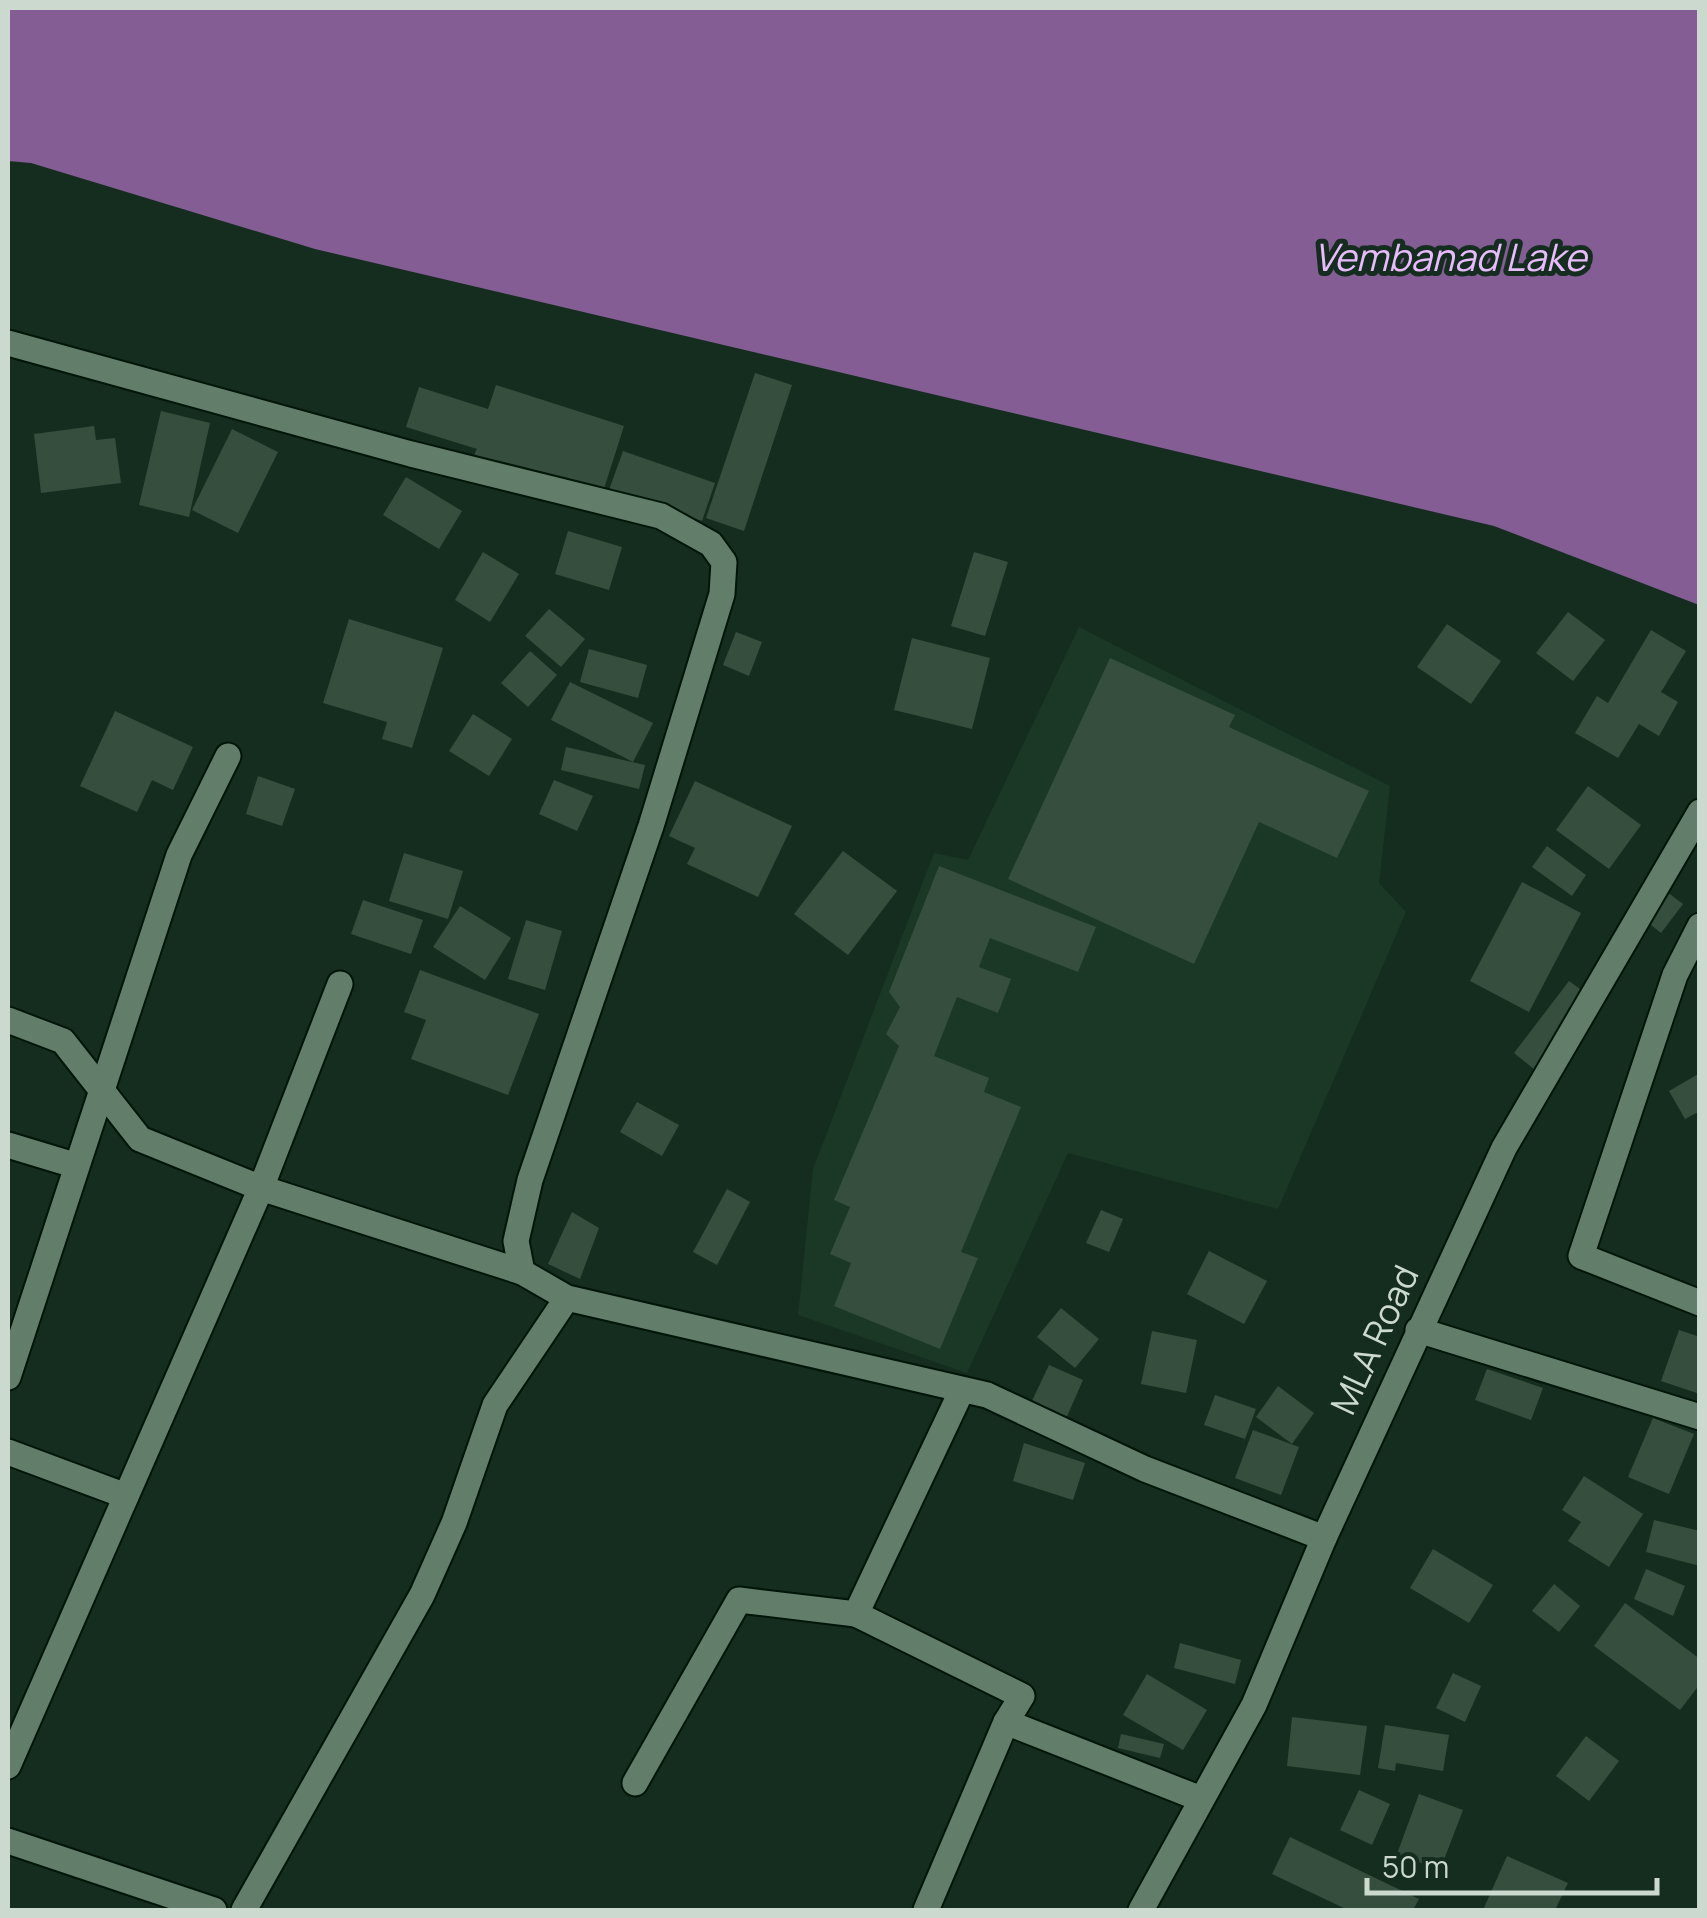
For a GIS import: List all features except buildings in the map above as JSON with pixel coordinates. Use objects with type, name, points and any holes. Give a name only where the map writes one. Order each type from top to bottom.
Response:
[{"type":"street","points":[[8,342],[411,454],[661,516],[711,544],[724,562],[722,594],[651,826],[530,1180],[516,1240],[522,1272]]},
{"type":"street","points":[[8,1376],[99,1087],[178,855],[228,756]]},
{"type":"street","name":"MLA Road","points":[[1142,1910],[1254,1705],[1324,1538],[1504,1148],[1700,812]]},
{"type":"street","points":[[1700,926],[1675,975],[1580,1256],[1700,1303]]},
{"type":"street","points":[[8,1766],[261,1188],[340,984]]},
{"type":"street","points":[[8,1020],[62,1041],[140,1139],[261,1188],[522,1272],[567,1298],[986,1395],[1146,1469],[1324,1538]]},
{"type":"street","points":[[8,1145],[74,1165]]},
{"type":"street","points":[[244,1910],[422,1595],[454,1522],[495,1405],[567,1298]]},
{"type":"street","points":[[1418,1330],[1700,1416]]},
{"type":"street","points":[[856,1614],[962,1390]]},
{"type":"street","points":[[8,1452],[126,1496]]},
{"type":"street","points":[[635,1783],[739,1600],[856,1614],[1022,1696],[1006,1722],[926,1910]]},
{"type":"street","points":[[1006,1722],[1202,1799]]},
{"type":"street","points":[[8,1841],[214,1910]]},
{"type":"shaded area","points":[[1079,627],[1390,786],[1379,883],[1406,912],[1278,1209],[1068,1153],[967,1373],[798,1315],[813,1169],[934,853],[968,860]]},
{"type":"water","name":"Vembanad Lake","points":[[8,8],[1699,8],[1699,605],[1494,526],[315,249],[31,163],[8,161]]}]
